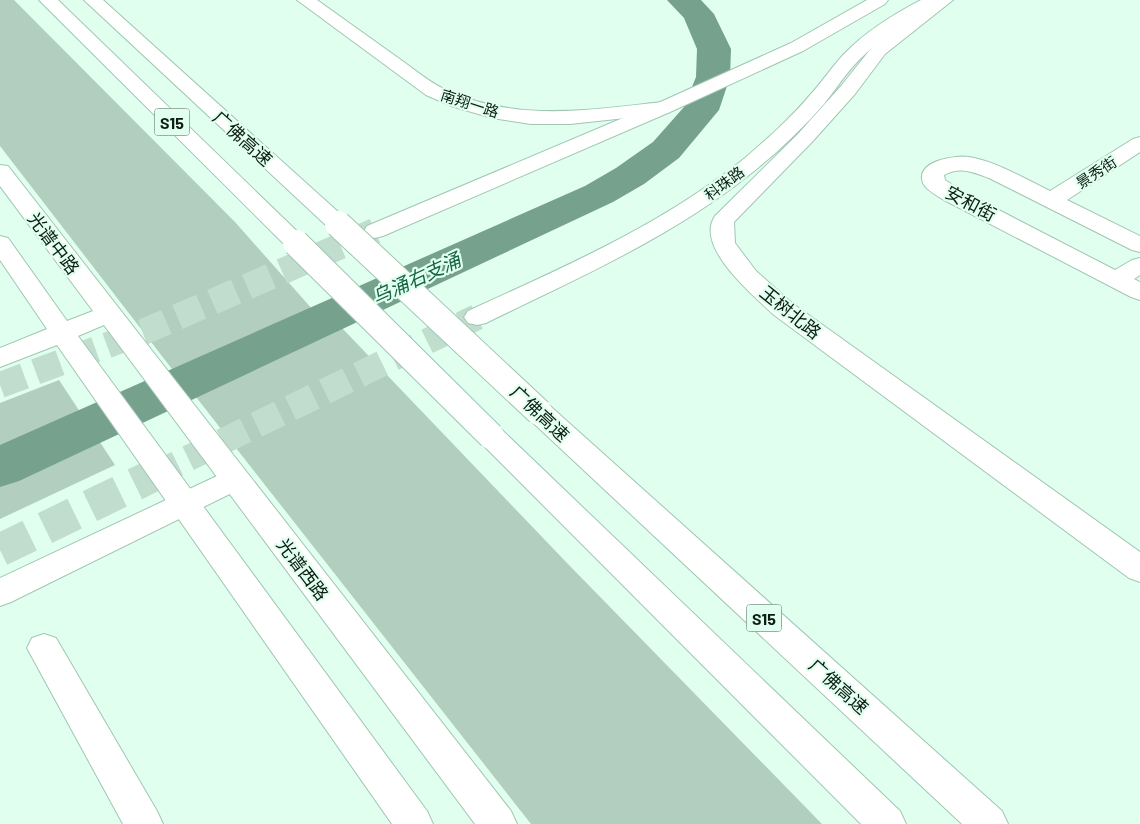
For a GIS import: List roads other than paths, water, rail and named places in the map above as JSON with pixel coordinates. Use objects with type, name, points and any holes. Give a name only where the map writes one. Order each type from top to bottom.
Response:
[{"type":"main road","name":"广佛高速","points":[[48,0],[887,824]]},
{"type":"main road","name":"广佛高速","points":[[93,0],[989,824]]},
{"type":"main road","name":"南翔一路","points":[[306,0],[433,91],[458,102],[492,112],[531,118],[570,118],[663,108]]},
{"type":"main road","points":[[375,231],[573,144],[663,108],[797,48],[879,0]]},
{"type":"main road","name":"科珠路","points":[[477,317],[601,258],[702,200],[740,171],[785,132],[825,90],[837,72],[859,49],[898,20],[934,0]]},
{"type":"main road","name":"玉树北路","points":[[944,0],[879,50],[848,90],[805,138],[724,221],[723,244],[747,276],[783,309],[1140,569]]},
{"type":"main road","name":"景秀街","points":[[1052,200],[1140,143]]},
{"type":"main road","name":"安和街","points":[[1140,244],[996,172],[967,163],[946,165],[933,173],[934,183],[952,195],[1140,292]]},
{"type":"main road","name":"光谱中路","points":[[0,171],[108,314]]},
{"type":"main road","points":[[0,243],[90,373],[414,824]]},
{"type":"main road","points":[[1117,279],[1140,265]]},
{"type":"main road","points":[[0,358],[108,314]]},
{"type":"main road","name":"光谱西路","points":[[108,314],[498,824]]},
{"type":"main road","points":[[0,593],[234,479]]},
{"type":"main road","points":[[44,648],[140,823]]},
{"type":"waterway","name":"乌涌右支涌","points":[[0,467],[599,194],[630,176],[666,150],[701,110],[713,77],[714,49],[698,14],[683,0]]},
{"type":"tunnel","points":[[0,385],[143,332],[375,231]]},
{"type":"tunnel","points":[[154,475],[477,317]]},
{"type":"tunnel","points":[[0,550],[156,474]]}]
